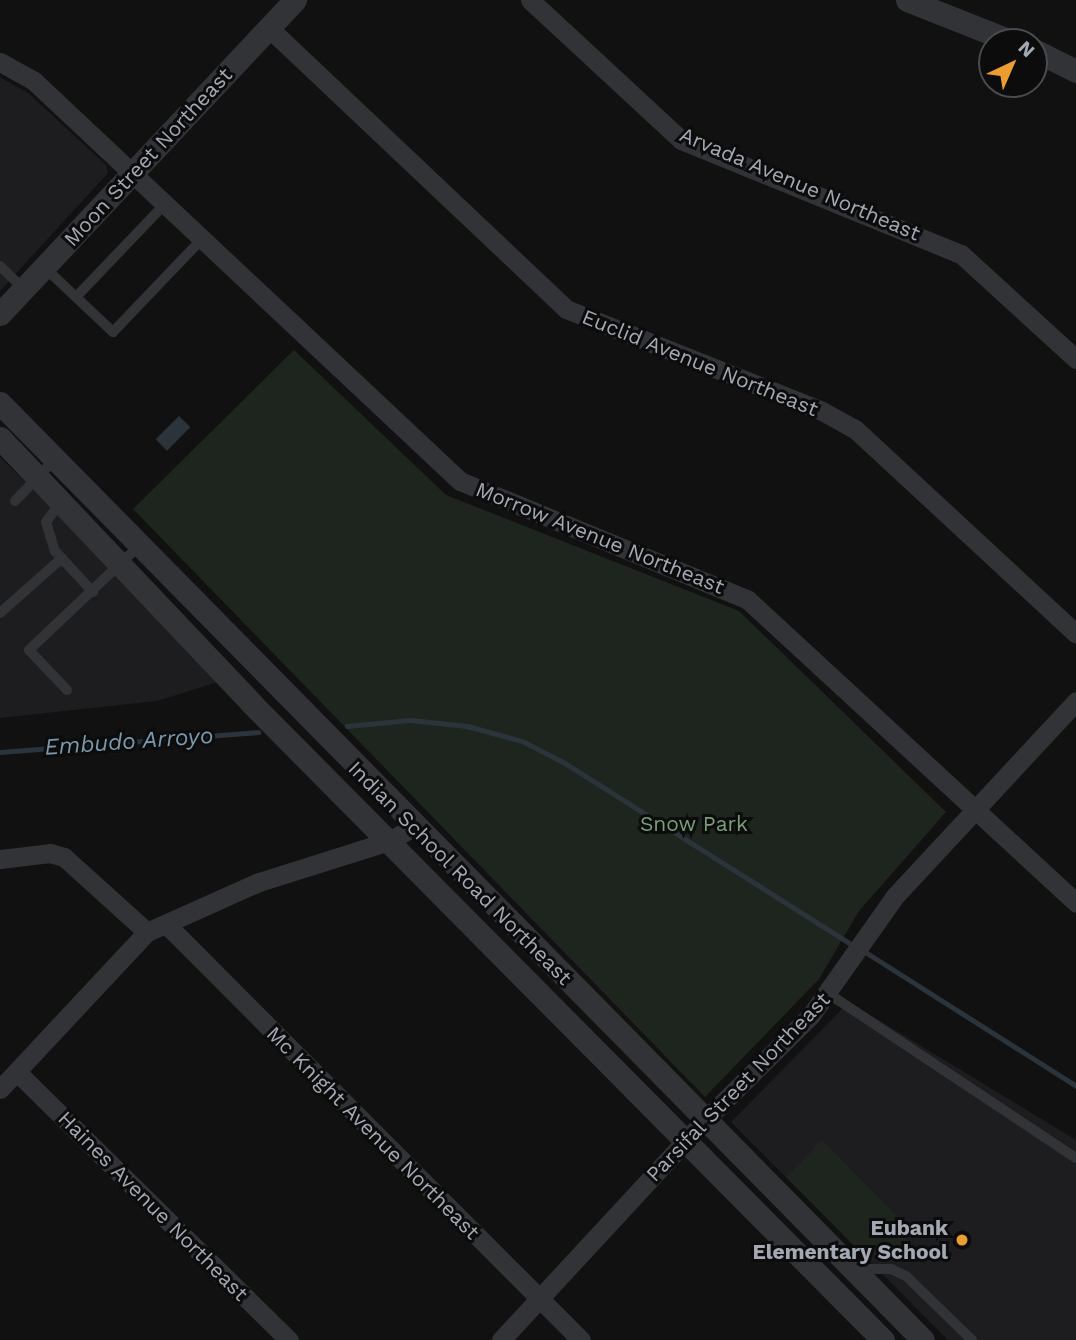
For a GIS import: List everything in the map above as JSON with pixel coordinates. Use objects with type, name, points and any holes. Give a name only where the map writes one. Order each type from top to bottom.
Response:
[{"type":"street","name":"Moon Street Northeast","points":[[0,314],[295,0]]},
{"type":"street","name":"Arvada Avenue Northeast","points":[[530,0],[681,140],[961,254],[1076,359]]},
{"type":"street","points":[[917,2],[979,28]]},
{"type":"street","name":"Euclid Avenue Northeast","points":[[269,28],[566,309],[822,411],[855,429],[1076,634]]},
{"type":"street","points":[[1048,56],[1074,66]]},
{"type":"street","name":"Morrow Avenue Northeast","points":[[2,68],[34,81],[460,481],[736,592],[1076,902]]},
{"type":"street","name":"Indian School Road Northeast","points":[[0,403],[142,543],[413,827],[923,1340]]},
{"type":"street","name":"Indian School Road Northeast","points":[[0,438],[124,564],[252,704],[883,1340]]},
{"type":"street","name":"Parsifal Street Northeast","points":[[501,1340],[685,1141],[829,994],[895,896],[1076,701]]},
{"type":"street","points":[[0,1089],[147,932],[259,882],[389,841],[413,827]]},
{"type":"street","points":[[0,859],[50,853],[64,857],[147,932]]},
{"type":"street","name":"Mc Knight Avenue Northeast","points":[[167,925],[581,1340]]},
{"type":"street","name":"Haines Avenue Northeast","points":[[17,1072],[289,1340]]},
{"type":"lane","points":[[76,297],[165,204]]},
{"type":"lane","points":[[44,267],[113,332],[202,239]]},
{"type":"lane","points":[[0,266],[24,289]]},
{"type":"lane","points":[[15,501],[57,457]]},
{"type":"lane","points":[[62,502],[46,522],[62,558],[93,592]]},
{"type":"lane","points":[[67,690],[29,650],[124,564],[142,543]]},
{"type":"lane","points":[[0,613],[62,558]]},
{"type":"lane","points":[[829,994],[1076,1158]]},
{"type":"lane","points":[[852,1269],[891,1269],[906,1276],[972,1340]]},
{"type":"shaded area","points":[[0,77],[28,93],[106,165],[108,173],[0,291]]},
{"type":"shaded area","points":[[179,416],[190,427],[167,451],[156,439]]},
{"type":"shaded area","points":[[0,457],[99,556],[218,682],[157,701],[0,718]]},
{"type":"shaded area","name":"Eubank Elementary School","points":[[849,1002],[1076,1140],[1076,1340],[948,1340],[731,1122]]},
{"type":"green space","name":"Snow Park","points":[[294,350],[446,495],[739,611],[946,812],[859,911],[819,979],[705,1097],[133,509]]},
{"type":"green space","points":[[822,1140],[897,1216],[890,1223],[908,1241],[892,1259],[862,1254],[786,1177]]},
{"type":"waterway","name":"Embudo Arroyo","points":[[347,726],[410,720],[467,726],[522,741],[563,762],[853,945]]},
{"type":"waterway","name":"Embudo Arroyo","points":[[0,752],[258,732]]},
{"type":"waterway","points":[[862,950],[1076,1086]]},
{"type":"place","name":"Eubank Elementary School","points":[[962,1240]]}]
